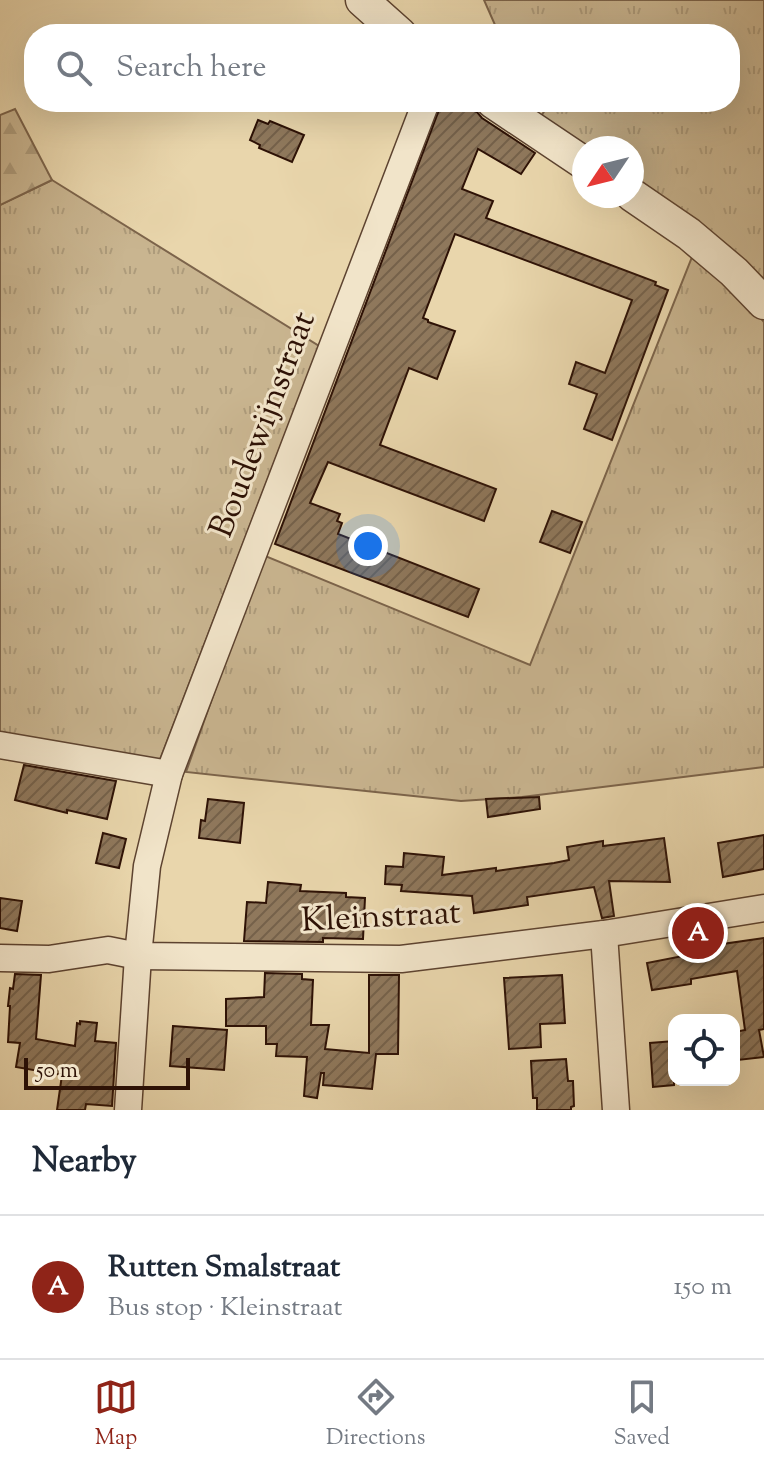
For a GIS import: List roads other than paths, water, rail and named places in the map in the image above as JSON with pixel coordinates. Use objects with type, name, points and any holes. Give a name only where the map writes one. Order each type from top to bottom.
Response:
[{"type":"street","points":[[362,0],[389,24]]},
{"type":"street","name":"Boudewijnstraat","points":[[128,1110],[147,866],[169,774],[422,112]]},
{"type":"street","points":[[508,112],[572,155]]},
{"type":"street","points":[[644,203],[689,234],[734,272],[764,303]]},
{"type":"street","points":[[0,745],[169,774]]},
{"type":"street","name":"Kleinstraat","points":[[0,958],[49,959],[108,950],[138,956],[401,959],[604,934],[764,908]]},
{"type":"street","points":[[604,934],[616,1110]]},
{"type":"place","name":"Rutten Smalstraat","points":[[698,933]]}]
